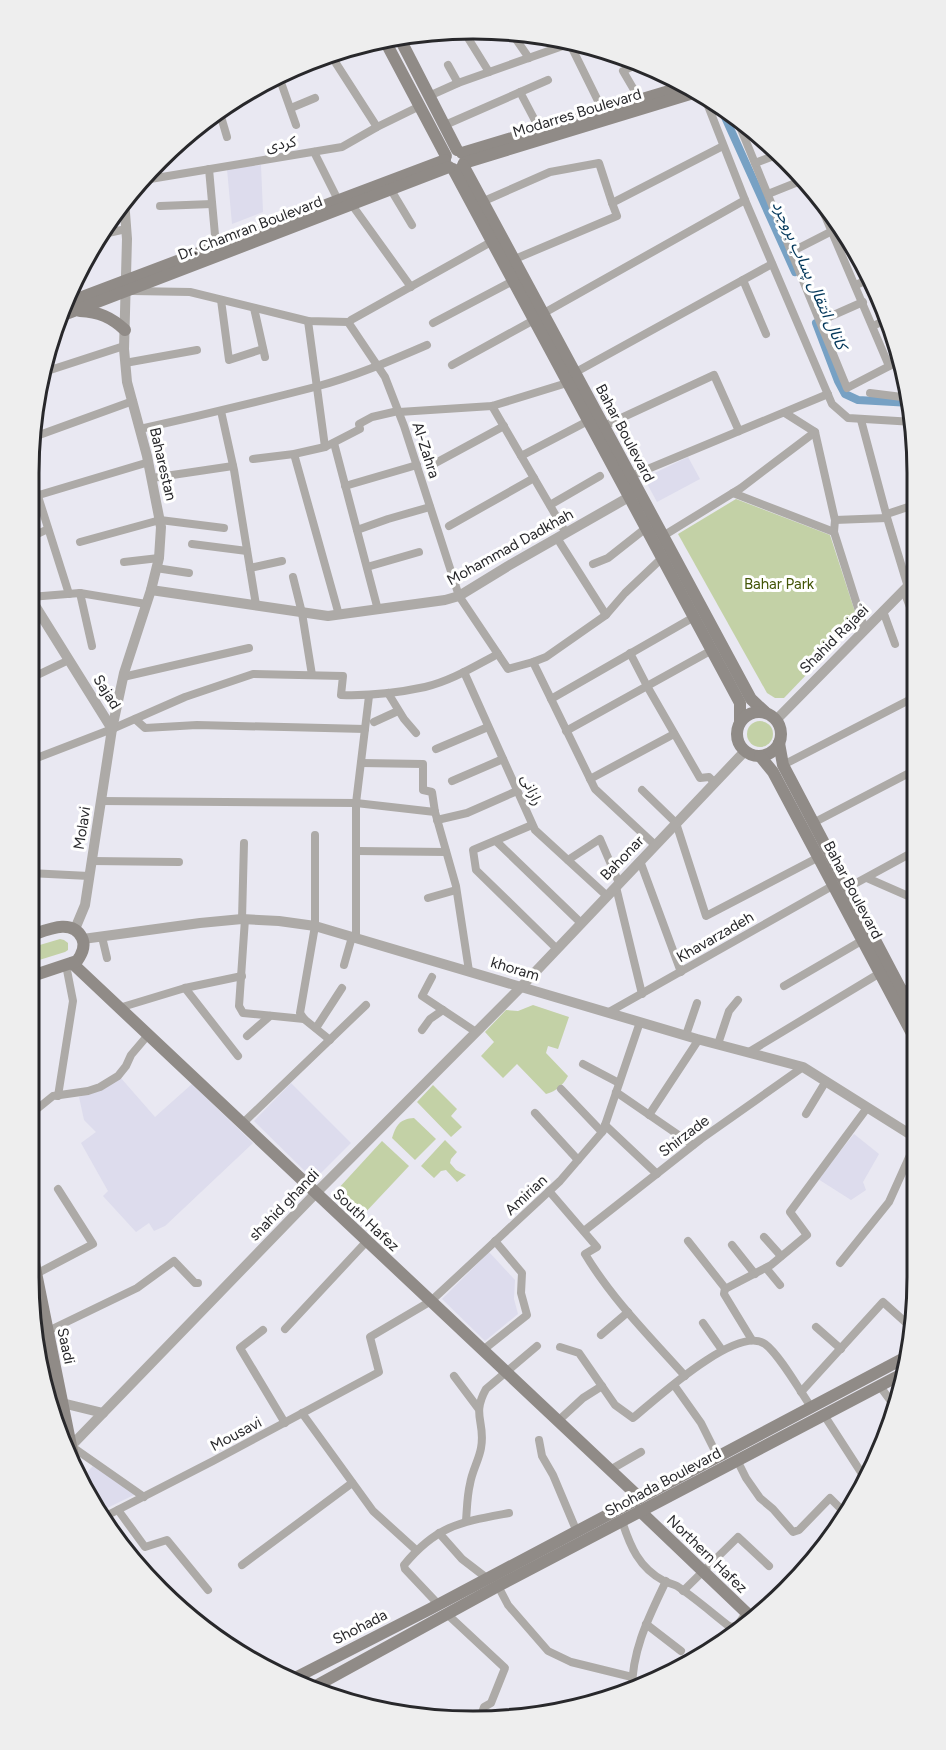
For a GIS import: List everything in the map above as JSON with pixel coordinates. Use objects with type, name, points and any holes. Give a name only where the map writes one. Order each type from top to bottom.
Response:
[{"type":"main road","points":[[403,45],[445,125],[455,160]]},
{"type":"main road","points":[[388,47],[433,131],[455,160]]},
{"type":"main road","name":"Modarres Boulevard","points":[[455,160],[540,130],[675,89]]},
{"type":"main road","name":"Modarres Boulevard","points":[[455,160],[688,96]]},
{"type":"main road","points":[[433,131],[439,132],[445,125]]},
{"type":"main road","name":"Dr. Chamran Boulevard","points":[[75,301],[126,286],[352,205],[391,190],[455,160]]},
{"type":"main road","name":"Dr. Chamran Boulevard","points":[[126,286],[216,246],[338,200],[455,160]]},
{"type":"main road","name":"Bahar Boulevard","points":[[455,160],[478,204],[515,259],[539,317],[576,372],[663,536],[694,617],[740,703],[740,722]]},
{"type":"main road","name":"Bahar Boulevard","points":[[478,204],[491,242],[513,281],[539,317]]},
{"type":"main road","points":[[74,303],[108,316],[125,330]]},
{"type":"main road","name":"Bahar Boulevard","points":[[549,335],[567,383],[662,558],[680,579],[751,699],[765,712]]},
{"type":"main road","points":[[765,712],[776,720],[781,731],[779,743],[771,752],[760,756],[745,751],[738,741],[737,728],[740,722],[750,713],[765,712]]},
{"type":"main road","name":"Bahar Boulevard","points":[[779,743],[783,765],[907,1001]]},
{"type":"main road","name":"Bahar Boulevard","points":[[760,756],[773,772],[907,1024]]},
{"type":"main road","points":[[39,933],[67,926],[79,934],[84,950],[81,956],[69,964],[39,973]]},
{"type":"main road","name":"South Hafez","points":[[69,964],[148,1035],[610,1470],[640,1505]]},
{"type":"main road","name":"Saadi","points":[[39,1291],[68,1433]]},
{"type":"main road","name":"Shohada Boulevard","points":[[438,1612],[622,1521],[640,1505],[718,1457],[899,1361]]},
{"type":"main road","name":"Shohada Boulevard","points":[[493,1583],[577,1532],[737,1460],[895,1377]]},
{"type":"main road","name":"Northern Hafez","points":[[640,1505],[702,1571],[747,1613]]},
{"type":"main road","points":[[310,1679],[438,1612]]},
{"type":"main road","name":"Shohada","points":[[301,1675],[438,1612]]},
{"type":"main road","name":"Shohada","points":[[320,1683],[438,1612]]},
{"type":"street","points":[[469,39],[489,72]]},
{"type":"street","points":[[518,42],[529,58]]},
{"type":"street","points":[[429,96],[458,83],[559,47]]},
{"type":"street","points":[[576,52],[603,111]]},
{"type":"street","points":[[335,61],[377,127]]},
{"type":"street","points":[[448,65],[458,83]]},
{"type":"street","points":[[629,68],[623,71],[640,100]]},
{"type":"street","points":[[445,125],[548,80]]},
{"type":"street","points":[[282,84],[296,125]]},
{"type":"street","points":[[520,92],[540,130]]},
{"type":"street","points":[[291,108],[315,98]]},
{"type":"street","name":"کردی","points":[[155,178],[342,147],[420,106]]},
{"type":"street","points":[[707,108],[832,404],[848,418],[904,422]]},
{"type":"street","points":[[222,120],[227,137]]},
{"type":"street","points":[[743,134],[847,387],[893,364]]},
{"type":"street","points":[[612,202],[723,146]]},
{"type":"street","points":[[314,152],[338,200]]},
{"type":"street","points":[[755,163],[770,157]]},
{"type":"street","points":[[478,204],[550,172],[599,163],[616,216],[515,259]]},
{"type":"street","points":[[209,170],[216,246]]},
{"type":"street","points":[[768,194],[795,183]]},
{"type":"street","points":[[391,190],[412,225]]},
{"type":"street","points":[[452,364],[745,200]]},
{"type":"street","points":[[160,206],[212,204]]},
{"type":"street","points":[[352,205],[411,287]]},
{"type":"street","name":"Baharestan","points":[[112,729],[123,677],[158,563],[161,527],[149,462],[127,382],[124,346],[125,214]]},
{"type":"street","points":[[829,225],[889,366]]},
{"type":"street","points":[[112,232],[126,229]]},
{"type":"street","points":[[791,252],[831,231]]},
{"type":"street","points":[[126,286],[190,292],[308,321],[350,321],[491,242]]},
{"type":"street","points":[[576,372],[772,264]]},
{"type":"street","points":[[743,280],[766,334]]},
{"type":"street","points":[[434,323],[513,281]]},
{"type":"street","points":[[856,285],[862,282]]},
{"type":"street","points":[[221,300],[229,360],[264,353],[254,308]]},
{"type":"street","points":[[820,321],[863,302]]},
{"type":"street","points":[[308,321],[325,447]]},
{"type":"street","name":"Al-Zahra","points":[[350,321],[385,377],[399,412],[459,596],[508,669],[533,662]]},
{"type":"street","points":[[873,326],[880,323]]},
{"type":"street","points":[[140,429],[316,387],[378,366],[427,345]]},
{"type":"street","points":[[52,369],[124,346]]},
{"type":"street","points":[[125,363],[196,350]]},
{"type":"street","points":[[604,426],[714,375],[739,431]]},
{"type":"street","points":[[253,459],[294,454],[325,447],[360,429],[359,424],[372,417],[399,412],[492,406],[567,383]]},
{"type":"street","points":[[870,393],[900,397]]},
{"type":"street","points":[[631,476],[828,394]]},
{"type":"street","points":[[41,434],[133,401]]},
{"type":"street","points":[[492,406],[549,505],[561,536],[606,615]]},
{"type":"street","points":[[221,411],[233,466],[256,605]]},
{"type":"street","points":[[785,413],[815,432],[835,520],[834,532],[865,630]]},
{"type":"street","points":[[861,420],[907,580]]},
{"type":"street","points":[[521,456],[588,421]]},
{"type":"street","points":[[430,466],[504,426]]},
{"type":"street","points":[[663,536],[733,493],[815,432]]},
{"type":"street","points":[[334,443],[378,610]]},
{"type":"street","points":[[294,454],[339,615]]},
{"type":"street","points":[[69,594],[39,495],[149,462]]},
{"type":"street","points":[[345,486],[417,465]]},
{"type":"street","points":[[152,478],[233,466]]},
{"type":"street","points":[[549,505],[600,476]]},
{"type":"street","points":[[449,526],[534,478]]},
{"type":"street","points":[[733,493],[834,532]]},
{"type":"street","name":"Mohammad Dadkhah","points":[[151,590],[328,616],[445,600],[459,596],[629,497]]},
{"type":"street","points":[[357,530],[430,507]]},
{"type":"street","points":[[835,520],[887,516],[907,508]]},
{"type":"street","points":[[80,542],[160,520],[224,528]]},
{"type":"street","points":[[593,564],[608,558],[646,528]]},
{"type":"street","points":[[39,533],[48,529]]},
{"type":"street","points":[[192,544],[247,551]]},
{"type":"street","points":[[367,567],[418,552]]},
{"type":"street","points":[[656,845],[595,789],[533,662],[546,657],[606,615],[625,592],[662,558]]},
{"type":"street","points":[[250,568],[282,561]]},
{"type":"street","points":[[124,562],[158,563],[189,573]]},
{"type":"street","points":[[293,577],[302,613],[312,675]]},
{"type":"street","name":"Shahid Rajaei","points":[[776,720],[907,588]]},
{"type":"street","points":[[80,593],[92,646]]},
{"type":"street","points":[[39,596],[80,593],[146,604]]},
{"type":"street","points":[[883,611],[895,644]]},
{"type":"street","points":[[550,699],[694,617]]},
{"type":"street","name":"Sajad","points":[[39,621],[69,660],[112,729],[39,757]]},
{"type":"street","points":[[123,677],[249,648]]},
{"type":"street","points":[[566,731],[711,650]]},
{"type":"street","points":[[630,653],[700,778],[710,777],[714,782]]},
{"type":"street","points":[[112,729],[185,697],[253,674],[343,675],[341,695],[369,696],[427,686],[464,672],[498,654]]},
{"type":"street","points":[[39,674],[69,660]]},
{"type":"street","name":"رازانی","points":[[464,672],[535,830],[607,896]]},
{"type":"street","points":[[388,693],[398,711],[416,733]]},
{"type":"street","points":[[344,965],[354,938],[356,803],[369,696]]},
{"type":"street","points":[[783,765],[907,701]]},
{"type":"street","points":[[374,722],[398,711]]},
{"type":"street","points":[[135,719],[145,728],[197,725],[365,729]]},
{"type":"street","points":[[436,748],[488,727]]},
{"type":"street","name":"Molavi","points":[[79,934],[112,729]]},
{"type":"street","points":[[590,779],[674,734]]},
{"type":"street","name":"Bahonar","points":[[521,987],[745,751]]},
{"type":"street","points":[[452,781],[503,759]]},
{"type":"street","points":[[361,763],[423,764],[423,790],[432,792],[436,816],[456,890],[469,971]]},
{"type":"street","points":[[813,823],[907,774]]},
{"type":"street","points":[[642,790],[676,823],[706,916],[819,856]]},
{"type":"street","points":[[101,801],[356,803],[436,816],[468,813],[517,791]]},
{"type":"street","points":[[532,825],[473,850],[476,870],[557,949]]},
{"type":"street","points":[[302,1016],[315,926],[315,835]]},
{"type":"street","points":[[568,860],[600,839],[617,885],[642,994]]},
{"type":"street","points":[[496,841],[581,923]]},
{"type":"street","points":[[244,843],[244,919],[239,1006],[243,1013],[302,1016],[330,1040]]},
{"type":"street","points":[[357,852],[446,852]]},
{"type":"street","points":[[847,888],[907,856]]},
{"type":"street","points":[[92,861],[179,862]]},
{"type":"street","points":[[640,861],[681,972]]},
{"type":"street","points":[[39,874],[89,876]]},
{"type":"street","points":[[867,878],[907,896]]},
{"type":"street","name":"Khavarzadeh","points":[[609,1012],[834,885]]},
{"type":"street","points":[[428,897],[456,890]]},
{"type":"street","name":"khoram","points":[[79,934],[102,937],[244,919],[315,926],[640,1022],[804,1067],[907,1134]]},
{"type":"street","points":[[102,937],[107,958]]},
{"type":"street","points":[[784,986],[863,940]]},
{"type":"street","points":[[58,1096],[73,1001],[69,964]]},
{"type":"street","points":[[749,1052],[880,973]]},
{"type":"street","points":[[119,1008],[185,988],[242,976]]},
{"type":"street","points":[[432,977],[422,996],[476,1032]]},
{"type":"street","name":"shahid ghandi","points":[[73,1444],[316,1193],[521,987]]},
{"type":"street","points":[[185,988],[238,1056]]},
{"type":"street","points":[[316,1028],[342,988]]},
{"type":"street","points":[[902,992],[907,990]]},
{"type":"street","points":[[718,1044],[729,1011],[738,1000]]},
{"type":"street","points":[[686,1035],[697,1003]]},
{"type":"street","points":[[242,1124],[366,1005]]},
{"type":"street","points":[[422,1030],[430,1019],[443,1010]]},
{"type":"street","points":[[247,1036],[270,1016]]},
{"type":"street","name":"Amirian","points":[[379,1372],[370,1337],[431,1301],[549,1191],[604,1128],[640,1022]]},
{"type":"street","points":[[39,1109],[46,1101],[58,1096],[100,1087],[118,1076],[131,1055],[148,1035]]},
{"type":"street","points":[[650,1115],[699,1039]]},
{"type":"street","points":[[583,1064],[693,1145]]},
{"type":"street","name":"Shirzade","points":[[584,1231],[693,1145],[804,1067]]},
{"type":"street","points":[[806,1114],[826,1081]]},
{"type":"street","points":[[561,1089],[657,1174]]},
{"type":"street","points":[[725,1289],[766,1268],[807,1234],[790,1212],[867,1108]]},
{"type":"street","points":[[535,1113],[578,1160]]},
{"type":"street","points":[[840,1263],[889,1202],[907,1161]]},
{"type":"street","points":[[39,1272],[93,1244],[58,1189]]},
{"type":"street","points":[[549,1191],[597,1247],[585,1254],[597,1275],[685,1376]]},
{"type":"street","points":[[764,1237],[782,1257]]},
{"type":"street","points":[[285,1329],[367,1241]]},
{"type":"street","points":[[483,1350],[527,1315],[521,1293],[522,1273],[495,1241]]},
{"type":"street","points":[[688,1241],[725,1289],[724,1294],[752,1340]]},
{"type":"street","points":[[732,1245],[755,1274]]},
{"type":"street","points":[[48,1331],[137,1288],[174,1261],[195,1283],[198,1283]]},
{"type":"street","points":[[766,1268],[780,1285]]},
{"type":"street","points":[[801,1392],[883,1302],[904,1321]]},
{"type":"street","points":[[601,1335],[628,1312]]},
{"type":"street","points":[[703,1323],[722,1350]]},
{"type":"street","points":[[816,1326],[841,1348]]},
{"type":"street","points":[[263,1330],[240,1348],[285,1423]]},
{"type":"street","points":[[560,1347],[579,1353],[615,1405],[633,1418],[685,1376],[722,1350],[739,1342],[760,1341],[775,1354],[811,1407]]},
{"type":"street","points":[[466,1521],[469,1486],[481,1450],[482,1428],[477,1413],[481,1398],[486,1389],[537,1346]]},
{"type":"street","name":"Mousavi","points":[[110,1514],[379,1372]]},
{"type":"street","points":[[454,1376],[478,1408]]},
{"type":"street","points":[[674,1385],[701,1423],[718,1457]]},
{"type":"street","points":[[879,1385],[889,1399]]},
{"type":"street","points":[[558,1421],[583,1398],[602,1386]]},
{"type":"street","points":[[61,1412],[63,1409],[103,1413]]},
{"type":"street","points":[[302,1413],[372,1511],[416,1550]]},
{"type":"street","points":[[824,1415],[861,1472]]},
{"type":"street","points":[[539,1440],[543,1456],[554,1475],[577,1532]]},
{"type":"street","points":[[75,1448],[144,1497]]},
{"type":"street","points":[[610,1470],[641,1452]]},
{"type":"street","points":[[737,1460],[760,1498],[793,1532],[800,1530],[830,1498],[840,1508]]},
{"type":"street","points":[[242,1565],[352,1483]]},
{"type":"street","points":[[118,1510],[145,1547],[167,1540],[208,1590]]},
{"type":"street","points":[[483,1711],[491,1703],[505,1668],[438,1612],[404,1565],[416,1550],[439,1533],[466,1521],[509,1513]]},
{"type":"street","points":[[622,1521],[640,1562],[675,1585],[729,1627]]},
{"type":"street","points":[[439,1533],[462,1559],[493,1583],[508,1605],[548,1651],[571,1662],[632,1677]]},
{"type":"street","points":[[683,1591],[738,1537],[769,1566]]},
{"type":"street","points":[[632,1681],[634,1658],[646,1624],[666,1581]]},
{"type":"street","points":[[646,1624],[681,1651]]},
{"type":"shaded area","points":[[261,165],[263,212],[232,224],[227,169]]},
{"type":"shaded area","points":[[688,457],[700,479],[657,502],[644,478]]},
{"type":"shaded area","points":[[120,1077],[155,1117],[192,1084],[253,1143],[165,1226],[154,1231],[149,1223],[136,1232],[103,1196],[108,1191],[81,1143],[96,1132],[84,1120],[79,1097],[110,1085]]},
{"type":"shaded area","points":[[291,1083],[351,1143],[314,1180],[254,1121]]},
{"type":"shaded area","points":[[854,1134],[879,1154],[863,1182],[866,1190],[851,1200],[818,1179]]},
{"type":"shaded area","points":[[489,1252],[515,1280],[514,1299],[518,1314],[485,1341],[442,1299]]},
{"type":"shaded area","points":[[93,1466],[136,1494],[106,1509],[87,1472]]},
{"type":"green space","name":"Bahar Park","points":[[736,499],[830,535],[858,621],[784,698],[775,698],[767,693],[678,534]]},
{"type":"green space","points":[[760,721],[769,725],[773,734],[769,743],[760,747],[751,743],[747,734],[751,725]]},
{"type":"green space","points":[[60,939],[68,943],[68,950],[39,960],[39,945]]},
{"type":"green space","points":[[533,1005],[569,1017],[558,1049],[548,1046],[546,1053],[568,1076],[559,1087],[546,1094],[517,1064],[503,1078],[481,1056],[494,1042],[485,1032],[506,1010],[518,1011]]},
{"type":"green space","points":[[433,1085],[457,1109],[451,1116],[462,1127],[451,1137],[417,1102]]},
{"type":"green space","points":[[414,1118],[436,1139],[415,1160],[392,1138],[399,1123]]},
{"type":"green space","points":[[445,1140],[457,1152],[450,1163],[456,1170],[466,1175],[457,1182],[446,1170],[441,1171],[434,1178],[421,1166]]},
{"type":"green space","points":[[382,1141],[409,1166],[363,1215],[337,1190]]},
{"type":"waterway","name":"کانال انتقال پساب بروجرد","points":[[727,122],[795,272]]},
{"type":"waterway","name":"کانال انتقال پساب بروجرد","points":[[816,323],[845,394],[858,400],[901,402]]}]
